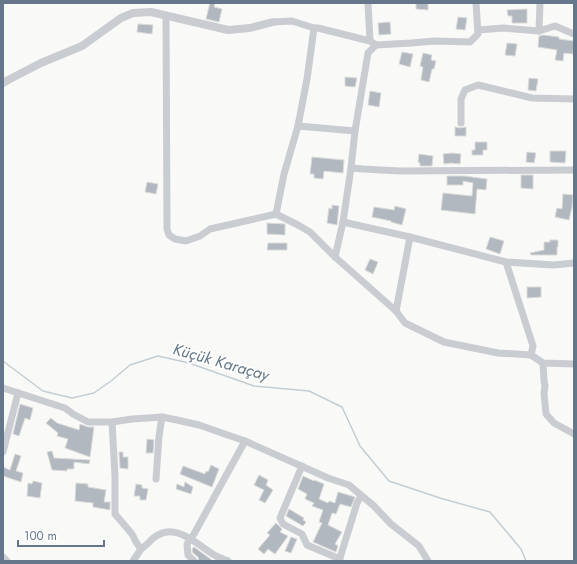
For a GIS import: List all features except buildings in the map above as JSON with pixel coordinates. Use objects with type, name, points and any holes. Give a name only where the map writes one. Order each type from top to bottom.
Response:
[{"type":"street","points":[[335,257],[343,222],[355,132],[368,53],[373,43],[368,3]]},
{"type":"street","points":[[3,83],[41,63],[82,46],[121,18],[132,12],[151,12],[228,30],[250,28],[273,22],[292,21],[373,43],[411,44],[435,41],[470,42],[478,34],[476,3]]},
{"type":"street","points":[[539,31],[540,3]]},
{"type":"street","points":[[166,16],[167,229],[169,235],[175,239],[186,241],[200,236],[210,229],[276,214],[310,232],[335,257],[396,311],[405,322],[444,342],[498,353],[531,355],[543,363],[574,364]]},
{"type":"street","points":[[478,30],[503,28],[539,31],[555,26],[574,34]]},
{"type":"street","points":[[276,214],[284,174],[298,126],[314,28]]},
{"type":"street","points":[[461,122],[461,99],[465,90],[478,85],[532,98],[574,99]]},
{"type":"street","points":[[298,126],[355,132]]},
{"type":"street","points":[[351,168],[400,171],[574,170]]},
{"type":"street","points":[[343,222],[410,237],[506,262],[554,264],[574,263]]},
{"type":"street","points":[[396,311],[410,237]]},
{"type":"street","points":[[506,262],[532,346],[531,355]]},
{"type":"street","points":[[543,363],[546,414],[554,423],[574,434]]},
{"type":"street","points":[[3,388],[65,408],[88,422],[112,422],[132,419],[162,418],[199,425],[244,441],[328,478],[349,485],[374,506],[391,524],[419,546],[428,561]]},
{"type":"street","points":[[3,452],[18,392]]},
{"type":"street","points":[[156,479],[159,436],[162,418]]},
{"type":"street","points":[[112,422],[115,476],[115,514],[132,534],[141,549]]},
{"type":"street","points":[[194,561],[188,555],[187,544],[244,441]]},
{"type":"street","points":[[302,466],[280,518],[283,524],[302,534],[308,545],[340,560],[357,503],[361,496]]},
{"type":"street","points":[[136,559],[141,549],[158,535],[171,531],[191,539],[216,556],[228,561]]},
{"type":"street","points":[[3,557],[7,561]]},
{"type":"waterway","name":"Küçük Karaçay","points":[[3,361],[43,391],[72,398],[94,393],[130,365],[158,356],[189,363],[254,386],[309,391],[342,407],[360,446],[389,481],[440,498],[490,512],[521,549],[526,561]]}]
